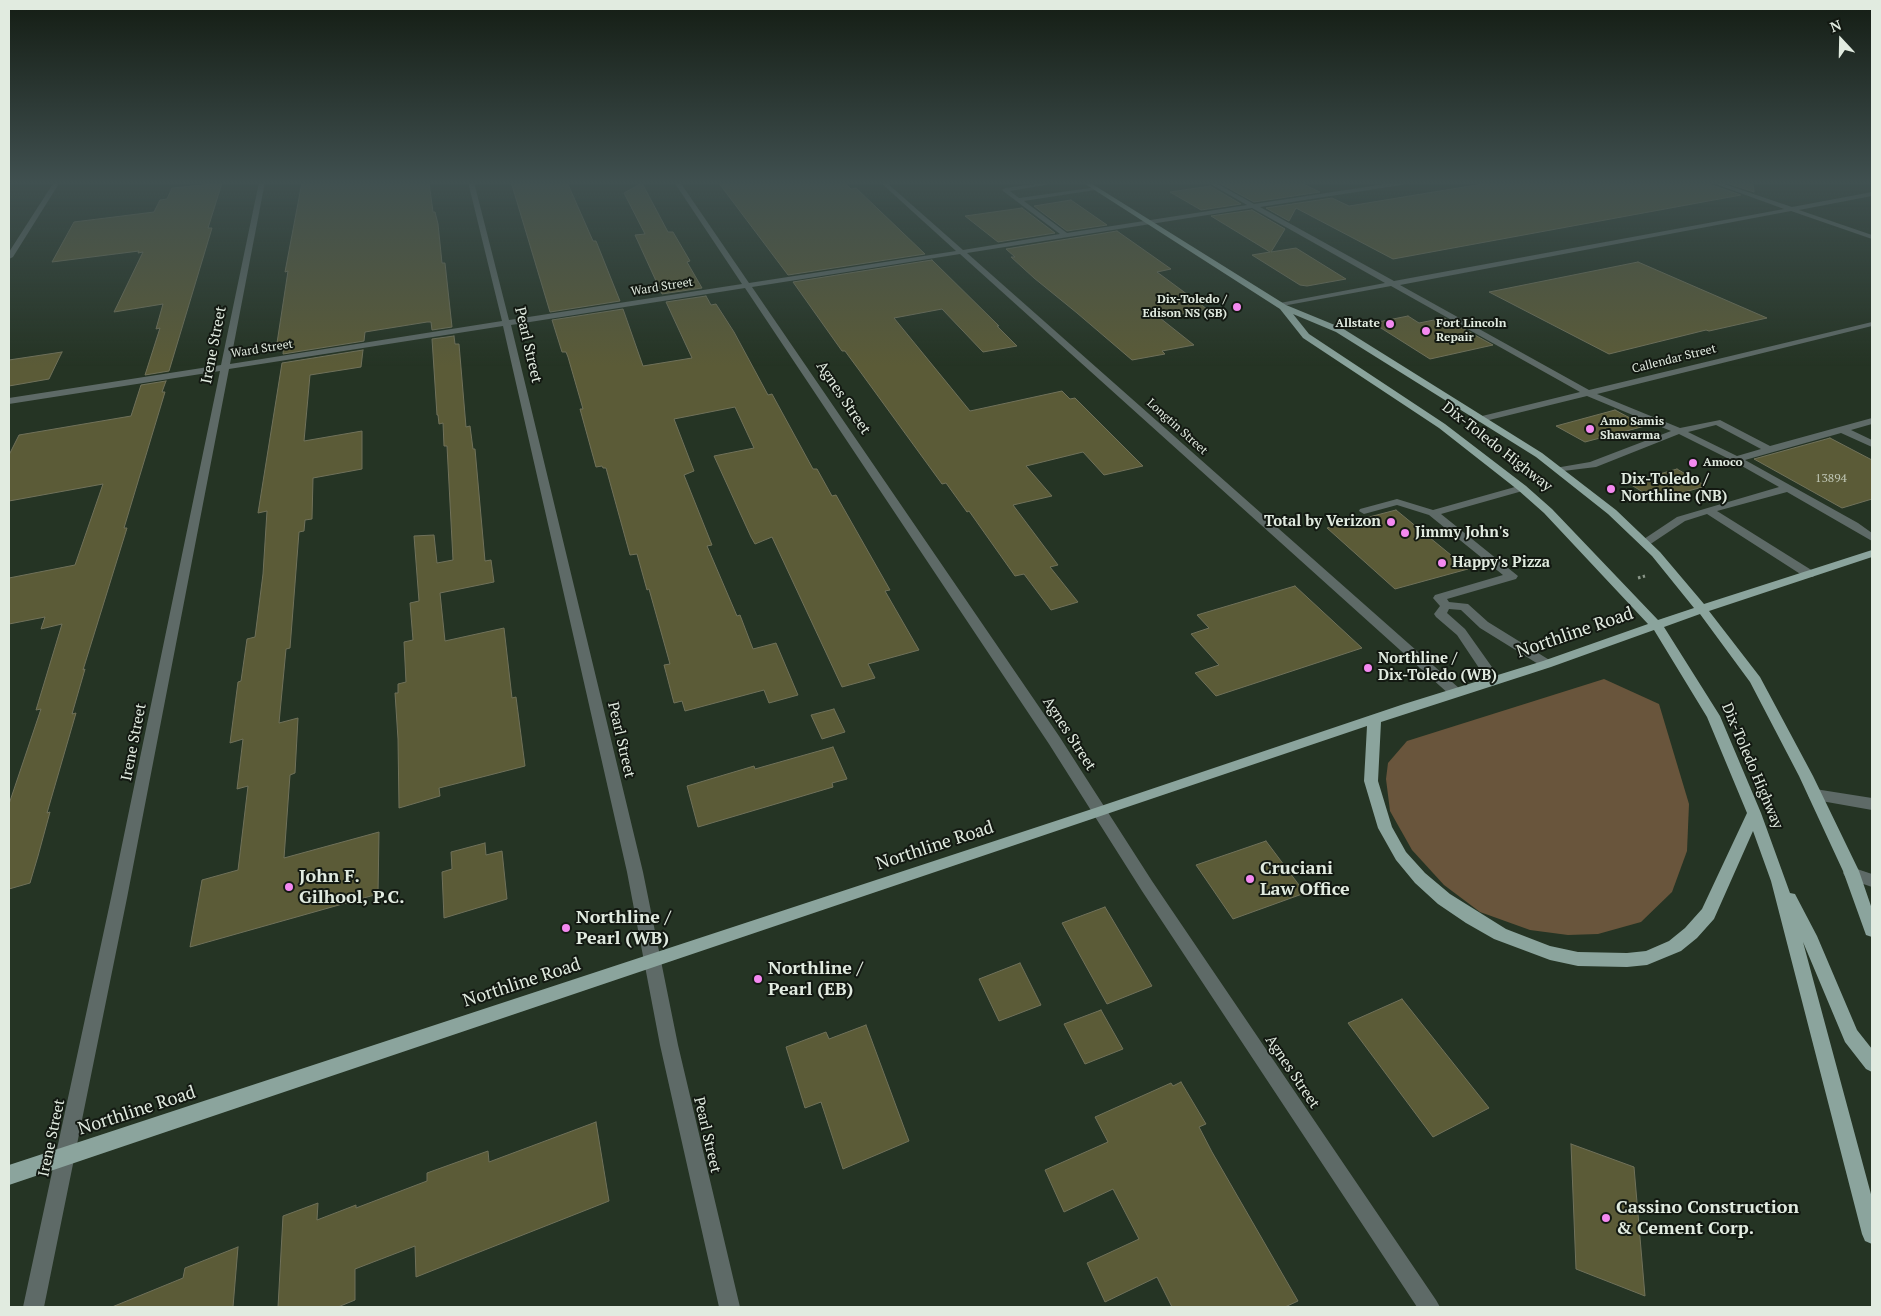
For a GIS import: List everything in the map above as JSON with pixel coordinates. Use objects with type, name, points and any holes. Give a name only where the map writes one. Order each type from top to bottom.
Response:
[{"type":"main road","name":"Dix-Toledo Highway","points":[[1182,243],[1281,306],[1339,330],[1481,419],[1559,470],[1612,512],[1645,543],[1702,609],[1755,680],[1815,795],[1852,873],[1872,930]]},
{"type":"main road","name":"Dix-Toledo Highway","points":[[1281,306],[1306,336],[1442,426],[1486,458],[1522,488],[1548,511],[1657,626],[1713,716],[1754,813],[1779,881],[1872,1234]]},
{"type":"main road","name":"Northline Road","points":[[9,1175],[1455,692],[1547,664],[1702,609],[1872,553]]},
{"type":"main road","points":[[1374,719],[1370,781],[1385,828],[1401,856],[1420,878],[1444,900],[1500,934],[1550,953],[1578,959],[1627,960],[1647,958],[1675,946],[1691,933],[1708,914],[1754,813]]},
{"type":"main road","points":[[1779,881],[1811,941],[1851,1036],[1872,1063]]},
{"type":"street","points":[[9,257],[18,243]]},
{"type":"street","name":"Irene Street","points":[[33,1307],[98,1003],[250,243]]},
{"type":"street","name":"Pearl Street","points":[[486,243],[635,872],[669,1045],[729,1307]]},
{"type":"street","name":"Agnes Street","points":[[719,243],[1038,716],[1158,902],[1429,1307]]},
{"type":"street","name":"Longtin Street","points":[[951,243],[1455,692]]},
{"type":"street","name":"Ward Street","points":[[9,401],[1017,243]]},
{"type":"street","points":[[1321,243],[1588,393],[1678,431],[1736,459],[1872,538]]},
{"type":"street","points":[[1281,306],[1609,243]]},
{"type":"street","name":"Callendar Street","points":[[1481,419],[1872,324]]},
{"type":"street","points":[[1736,459],[1872,421]]},
{"type":"street","points":[[1559,470],[1592,465],[1678,431],[1716,422],[1768,450]]},
{"type":"street","points":[[1841,429],[1872,444]]},
{"type":"street","points":[[1433,513],[1522,488]]},
{"type":"street","points":[[1645,543],[1681,519],[1788,488]]},
{"type":"street","points":[[1364,511],[1397,502],[1433,513],[1512,576],[1439,598],[1446,605],[1464,607],[1484,625],[1547,664]]},
{"type":"street","points":[[1708,510],[1809,574]]},
{"type":"street","points":[[1446,605],[1440,614],[1461,632],[1494,680]]},
{"type":"street","points":[[1815,795],[1872,804]]},
{"type":"street","points":[[1852,873],[1872,881]]},
{"type":"shaded area","points":[[1604,679],[1659,704],[1689,804],[1687,851],[1672,892],[1641,922],[1598,934],[1568,935],[1530,930],[1480,912],[1444,885],[1412,850],[1390,811],[1386,779],[1388,763],[1407,741]]},
{"type":"building","points":[[62,243],[207,243],[169,371],[145,375],[160,328],[156,329],[163,304],[114,312],[143,252],[52,262]]},
{"type":"building","points":[[290,243],[440,243],[442,263],[445,263],[452,327],[432,330],[431,322],[427,322],[365,332],[364,341],[283,354],[284,342],[277,343],[288,271],[285,272]]},
{"type":"building","points":[[529,243],[597,243],[620,301],[550,312]]},
{"type":"building","points":[[639,243],[680,243],[690,261],[687,262],[702,288],[662,294]]},
{"type":"building","points":[[764,243],[914,243],[925,254],[788,275]]},
{"type":"building","points":[[1040,243],[1135,243],[1171,269],[1157,272],[1207,309],[1160,318],[1194,345],[1162,351],[1165,354],[1132,360],[1034,278],[1011,257],[1015,257],[1006,249]]},
{"type":"building","points":[[1256,243],[1276,243],[1271,252],[1296,248],[1346,279],[1307,286],[1300,285],[1252,255],[1270,252]]},
{"type":"building","points":[[1363,243],[1478,243],[1393,259]]},
{"type":"building","points":[[932,260],[1017,346],[983,352],[942,309],[894,318],[970,411],[1062,391],[1070,399],[1075,398],[1143,466],[1104,475],[1083,452],[1026,466],[1052,496],[1013,505],[1058,565],[1050,567],[1078,602],[1051,610],[1024,574],[1015,576],[969,511],[967,512],[946,483],[942,484],[845,351],[842,351],[793,282]]},
{"type":"building","points":[[1638,262],[1767,318],[1709,331],[1706,330],[1609,354],[1489,292]]},
{"type":"building","points":[[706,296],[711,305],[716,304],[734,332],[768,395],[772,394],[813,469],[817,469],[832,496],[836,495],[890,590],[885,591],[919,650],[868,664],[875,678],[842,687],[772,537],[755,544],[751,537],[714,456],[754,448],[735,407],[674,419],[694,471],[684,475],[712,545],[707,546],[737,616],[740,615],[753,649],[776,643],[798,695],[769,703],[764,690],[685,711],[682,701],[674,703],[664,665],[670,664],[649,589],[647,590],[637,554],[630,555],[606,468],[602,466],[596,467],[580,409],[583,409],[568,357],[566,352],[562,352],[552,320],[623,309],[643,366],[692,358],[666,302]]},
{"type":"building","points":[[1408,316],[1419,323],[1444,318],[1493,345],[1430,359],[1373,323]]},
{"type":"building","points":[[454,336],[455,344],[459,344],[466,427],[470,426],[473,449],[475,449],[485,561],[491,560],[494,582],[440,593],[445,641],[504,628],[512,698],[516,697],[525,766],[439,788],[440,796],[399,808],[395,693],[398,693],[398,684],[406,682],[404,642],[413,640],[410,603],[419,601],[414,536],[434,535],[437,563],[453,560],[447,446],[444,446],[443,423],[439,424],[437,415],[432,339]]},
{"type":"building","points":[[363,350],[361,367],[310,375],[304,441],[362,431],[362,469],[313,478],[312,519],[305,520],[304,531],[299,532],[290,648],[286,649],[279,723],[298,718],[295,773],[290,775],[284,858],[379,832],[378,894],[190,947],[202,880],[238,870],[248,786],[237,789],[243,739],[230,743],[238,682],[241,681],[247,639],[255,637],[263,574],[267,511],[258,513],[282,363]]},
{"type":"building","points":[[62,352],[49,379],[9,386],[9,360]]},
{"type":"building","points":[[166,381],[162,392],[165,392],[124,528],[127,528],[83,670],[85,669],[72,714],[76,713],[47,813],[50,812],[30,883],[9,889],[9,804],[41,709],[36,710],[62,624],[41,629],[45,617],[9,624],[9,578],[75,565],[103,484],[9,501],[9,455],[19,435],[131,416],[141,385]]},
{"type":"building","points":[[1615,410],[1645,426],[1585,442],[1556,426]]},
{"type":"building","points":[[1830,438],[1872,460],[1872,499],[1842,508],[1754,459]]},
{"type":"building","points":[[1677,469],[1706,486],[1656,500],[1628,483]]},
{"type":"building","points":[[1396,510],[1468,569],[1395,589],[1327,528]]},
{"type":"building","points":[[1295,586],[1362,648],[1216,696],[1195,673],[1219,665],[1191,634],[1209,628],[1197,615]]},
{"type":"building","points":[[834,709],[845,732],[822,739],[811,715]]},
{"type":"building","points":[[833,747],[847,779],[832,783],[833,787],[698,827],[687,786],[754,766],[755,769]]},
{"type":"building","name":"Cruciani Law Office","points":[[1266,841],[1305,893],[1233,919],[1196,865]]},
{"type":"building","points":[[485,843],[486,855],[502,851],[507,899],[444,918],[442,872],[452,869],[451,852]]},
{"type":"building","points":[[1105,907],[1152,986],[1107,1004],[1062,923]]},
{"type":"building","points":[[1020,963],[1041,1005],[999,1021],[979,979]]},
{"type":"building","points":[[1402,999],[1489,1108],[1433,1137],[1348,1023]]},
{"type":"building","points":[[1101,1010],[1123,1049],[1085,1064],[1064,1024]]},
{"type":"building","points":[[866,1025],[909,1141],[843,1169],[821,1102],[805,1108],[786,1047],[826,1032],[829,1039]]},
{"type":"building","points":[[1181,1082],[1206,1124],[1199,1127],[1212,1152],[1298,1301],[1285,1307],[1172,1307],[1157,1277],[1105,1302],[1087,1263],[1139,1239],[1113,1189],[1064,1212],[1045,1170],[1108,1142],[1095,1117],[1171,1083],[1173,1086]]},
{"type":"building","points":[[596,1122],[609,1201],[416,1277],[415,1246],[355,1269],[355,1300],[338,1307],[278,1307],[283,1216],[318,1203],[317,1220],[356,1205],[356,1208],[427,1181],[427,1173],[488,1151],[489,1162]]},
{"type":"building","name":"Cassino Construction & Cement Corp.","points":[[1571,1144],[1634,1167],[1645,1296],[1576,1269]]},
{"type":"building","points":[[238,1247],[233,1307],[112,1307],[183,1278],[185,1268]]},
{"type":"place","name":"Dix-Toledo / Edison NS (SB)","points":[[1237,307]]},
{"type":"place","name":"Allstate","points":[[1390,324]]},
{"type":"place","name":"Fort Lincoln Repair","points":[[1426,331]]},
{"type":"place","name":"Amo Samis Shawarma","points":[[1590,429]]},
{"type":"place","name":"Amoco","points":[[1693,463]]},
{"type":"place","name":"Dix-Toledo / Northline (NB)","points":[[1611,489]]},
{"type":"place","name":"Total by Verizon","points":[[1391,522]]},
{"type":"place","name":"Jimmy John's","points":[[1405,533]]},
{"type":"place","name":"Happy's Pizza","points":[[1442,563]]},
{"type":"place","name":"Northline / Dix-Toledo (WB)","points":[[1368,668]]},
{"type":"place","name":"Cruciani Law Office","points":[[1250,879]]},
{"type":"place","name":"John F. Gilhool, P.C.","points":[[289,887]]},
{"type":"place","name":"Northline / Pearl (WB)","points":[[566,928]]},
{"type":"place","name":"Northline / Pearl (EB)","points":[[758,979]]},
{"type":"place","name":"Cassino Construction & Cement Corp.","points":[[1606,1218]]}]
